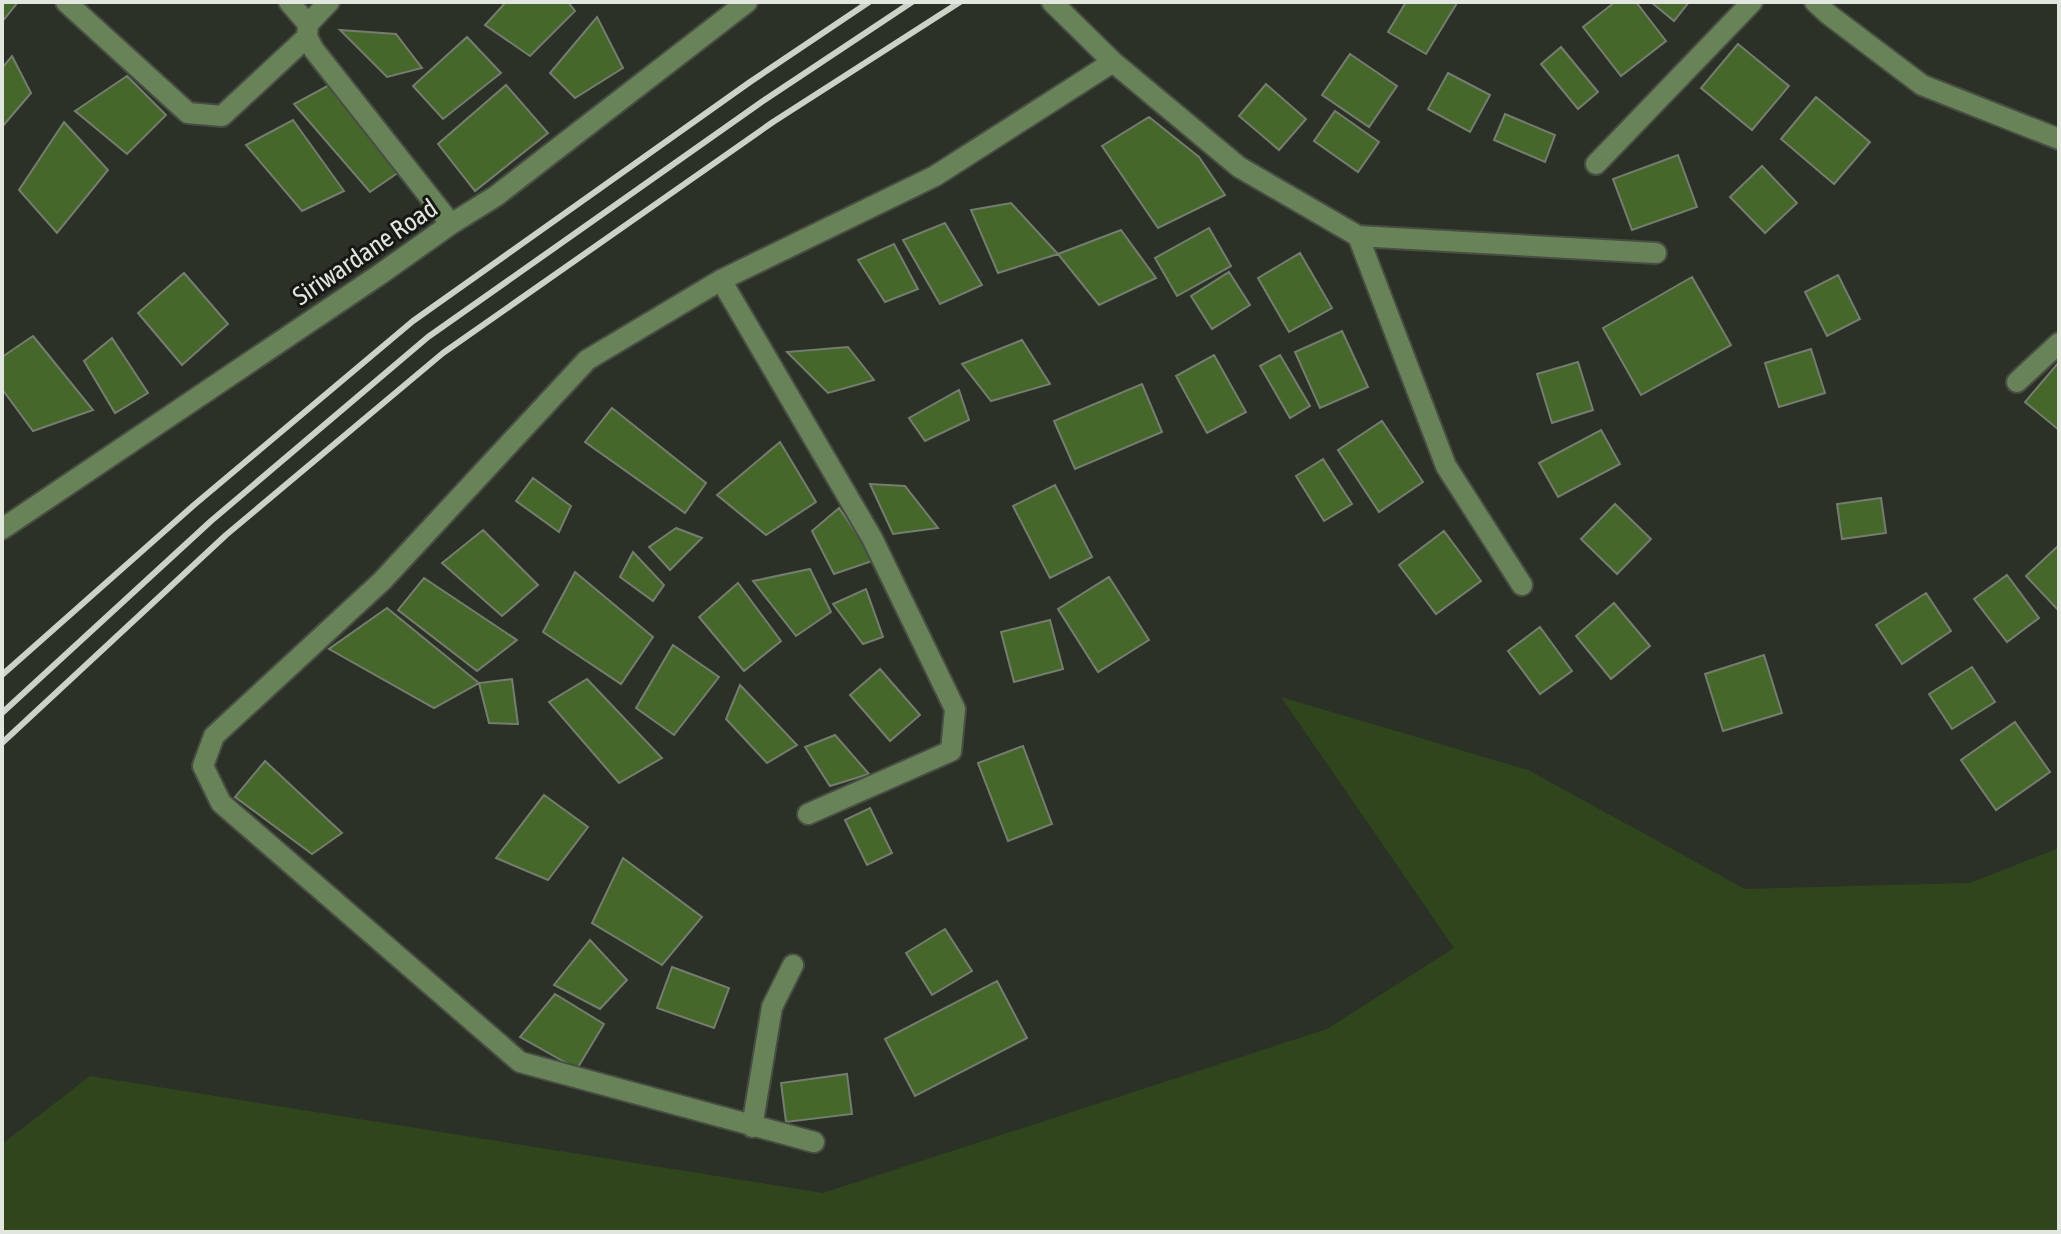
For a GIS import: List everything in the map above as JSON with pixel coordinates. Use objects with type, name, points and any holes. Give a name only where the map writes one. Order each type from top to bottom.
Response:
[{"type":"street","points":[[66,2],[188,113],[222,116],[308,30],[329,2]]},
{"type":"street","points":[[289,2],[308,30],[314,50],[451,224]]},
{"type":"street","name":"Siriwardane Road","points":[[2,529],[496,196],[747,2]]},
{"type":"street","points":[[1596,164],[1752,2]]},
{"type":"street","points":[[1063,5],[1113,62],[1239,167],[1358,236],[1656,253]]},
{"type":"street","points":[[1826,6],[1922,85],[2059,139]]},
{"type":"street","points":[[814,1142],[520,1062],[221,803],[203,766],[214,736],[382,581],[587,360],[721,280],[935,176],[1113,62]]},
{"type":"street","points":[[1358,236],[1446,466],[1522,585]]},
{"type":"street","points":[[721,280],[872,538],[955,709],[951,751],[808,814]]},
{"type":"street","points":[[2017,382],[2059,343]]},
{"type":"street","points":[[752,1127],[772,1007],[793,965]]},
{"type":"green space","points":[[1281,697],[1528,770],[1745,889],[1970,883],[2059,848],[2059,1232],[2,1232],[2,1144],[90,1076],[823,1193],[1327,1029],[1454,948]]},
{"type":"building","points":[[2,2],[18,2],[2,22]]},
{"type":"building","points":[[506,2],[568,2],[575,11],[530,56],[485,25]]},
{"type":"building","points":[[1406,2],[1457,3],[1426,54],[1388,32]]},
{"type":"building","points":[[1615,2],[1636,2],[1666,41],[1621,76],[1583,27]]},
{"type":"building","points":[[1651,2],[1689,2],[1674,21]]},
{"type":"building","points":[[597,17],[623,68],[575,98],[550,73]]},
{"type":"building","points":[[340,30],[396,34],[422,68],[387,77]]},
{"type":"building","points":[[467,37],[501,73],[443,119],[413,86]]},
{"type":"building","points":[[1738,44],[1789,86],[1752,130],[1701,88]]},
{"type":"building","points":[[1561,47],[1598,92],[1578,109],[1541,64]]},
{"type":"building","points":[[1350,54],[1397,86],[1369,127],[1322,95]]},
{"type":"building","points":[[12,56],[31,93],[2,127],[2,68]]},
{"type":"building","points":[[1448,73],[1490,95],[1470,132],[1428,109]]},
{"type":"building","points":[[127,76],[166,115],[127,154],[75,111]]},
{"type":"building","points":[[331,84],[399,172],[370,192],[294,104]]},
{"type":"building","points":[[1266,84],[1306,119],[1279,150],[1239,116]]},
{"type":"building","points":[[506,85],[548,133],[475,191],[438,144]]},
{"type":"building","points":[[1816,97],[1870,142],[1834,184],[1781,139]]},
{"type":"building","points":[[1335,111],[1379,142],[1358,172],[1314,141]]},
{"type":"building","points":[[1505,114],[1555,135],[1545,162],[1494,140]]},
{"type":"building","points":[[1149,117],[1199,157],[1225,195],[1158,228],[1102,146]]},
{"type":"building","points":[[293,120],[344,191],[302,211],[246,145]]},
{"type":"building","points":[[64,122],[108,170],[57,233],[19,190]]},
{"type":"building","points":[[1678,155],[1697,207],[1632,230],[1613,179]]},
{"type":"building","points":[[1762,166],[1797,203],[1765,233],[1730,197]]},
{"type":"building","points":[[1011,203],[1058,254],[998,273],[971,210]]},
{"type":"building","points":[[945,223],[982,285],[940,304],[903,240]]},
{"type":"building","points":[[1209,228],[1231,266],[1177,296],[1155,258]]},
{"type":"building","points":[[1121,230],[1156,278],[1099,305],[1058,254]]},
{"type":"building","points":[[894,244],[918,289],[885,302],[858,260]]},
{"type":"building","points":[[1300,253],[1332,308],[1289,332],[1258,278]]},
{"type":"building","points":[[1229,272],[1250,305],[1212,329],[1191,296]]},
{"type":"building","points":[[184,273],[228,324],[182,365],[138,313]]},
{"type":"building","points":[[1838,275],[1860,319],[1827,336],[1805,292]]},
{"type":"building","points":[[1692,277],[1731,345],[1641,395],[1603,328]]},
{"type":"building","points":[[1342,331],[1368,387],[1320,408],[1295,352]]},
{"type":"building","points":[[33,336],[93,410],[33,431],[2,389],[2,357]]},
{"type":"building","points":[[112,338],[148,393],[115,413],[84,361]]},
{"type":"building","points":[[1022,340],[1050,384],[991,401],[962,364]]},
{"type":"building","points":[[848,347],[874,380],[828,393],[787,352]]},
{"type":"building","points":[[1811,349],[1825,393],[1779,407],[1765,363]]},
{"type":"building","points":[[1214,355],[1246,412],[1207,433],[1176,376]]},
{"type":"building","points":[[1280,355],[1310,406],[1290,418],[1260,366]]},
{"type":"building","points":[[1578,362],[1593,410],[1552,423],[1537,374]]},
{"type":"building","points":[[2059,362],[2059,430],[2025,402]]},
{"type":"building","points":[[1142,384],[1162,432],[1075,469],[1054,421]]},
{"type":"building","points":[[959,390],[969,420],[925,441],[909,418]]},
{"type":"building","points":[[612,408],[706,483],[685,513],[585,442]]},
{"type":"building","points":[[1382,421],[1423,482],[1379,512],[1338,450]]},
{"type":"building","points":[[1601,430],[1620,464],[1558,497],[1539,463]]},
{"type":"building","points":[[780,442],[816,502],[766,535],[717,495]]},
{"type":"building","points":[[1323,459],[1352,504],[1324,521],[1296,476]]},
{"type":"building","points":[[533,478],[571,506],[559,532],[516,501]]},
{"type":"building","points":[[870,484],[905,486],[938,528],[893,534]]},
{"type":"building","points":[[1055,485],[1092,557],[1050,578],[1013,506]]},
{"type":"building","points":[[1881,498],[1886,533],[1842,539],[1837,504]]},
{"type":"building","points":[[1615,504],[1651,539],[1617,574],[1581,539]]},
{"type":"building","points":[[839,508],[875,560],[834,574],[812,531]]},
{"type":"building","points":[[676,528],[702,538],[670,570],[649,547]]},
{"type":"building","points":[[483,530],[538,585],[502,616],[442,563]]},
{"type":"building","points":[[1444,531],[1481,581],[1436,614],[1399,565]]},
{"type":"building","points":[[2059,545],[2059,611],[2026,576]]},
{"type":"building","points":[[633,552],[664,585],[653,601],[620,577]]},
{"type":"building","points":[[810,569],[831,612],[796,636],[753,581]]},
{"type":"building","points":[[575,572],[653,637],[621,684],[543,632]]},
{"type":"building","points":[[2007,575],[2039,618],[2007,642],[1974,599]]},
{"type":"building","points":[[1109,577],[1149,640],[1098,672],[1058,609]]},
{"type":"building","points":[[424,578],[517,640],[477,671],[398,610]]},
{"type":"building","points":[[738,583],[781,641],[744,671],[699,617]]},
{"type":"building","points":[[866,589],[883,637],[863,644],[833,604]]},
{"type":"building","points":[[1926,593],[1951,631],[1902,664],[1876,625]]},
{"type":"building","points":[[1614,603],[1650,646],[1611,679],[1576,636]]},
{"type":"building","points":[[387,608],[479,683],[434,708],[329,649]]},
{"type":"building","points":[[1050,620],[1063,669],[1014,682],[1001,632]]},
{"type":"building","points":[[1540,627],[1572,671],[1540,694],[1508,651]]},
{"type":"building","points":[[673,645],[719,677],[674,735],[636,708]]},
{"type":"building","points":[[1764,655],[1782,713],[1723,731],[1705,674]]},
{"type":"building","points":[[1972,667],[1995,702],[1952,729],[1929,694]]},
{"type":"building","points":[[880,669],[920,715],[890,741],[850,695]]},
{"type":"building","points":[[512,679],[518,724],[489,723],[479,683]]},
{"type":"building","points":[[587,679],[662,758],[619,783],[549,702]]},
{"type":"building","points":[[740,685],[797,745],[767,763],[726,719]]},
{"type":"building","points":[[2015,722],[2050,772],[1996,810],[1961,760]]},
{"type":"building","points":[[835,735],[869,774],[830,786],[805,747]]},
{"type":"building","points":[[1023,746],[1052,824],[1008,841],[978,763]]},
{"type":"building","points":[[265,761],[342,833],[312,854],[235,797]]},
{"type":"building","points":[[544,795],[588,827],[548,880],[496,858]]},
{"type":"building","points":[[870,808],[892,853],[867,865],[845,820]]},
{"type":"building","points":[[623,858],[702,917],[662,965],[592,923]]},
{"type":"building","points":[[945,929],[972,971],[932,995],[906,953]]},
{"type":"building","points":[[590,940],[627,980],[600,1009],[554,985]]},
{"type":"building","points":[[672,967],[729,988],[714,1028],[657,1008]]},
{"type":"building","points":[[997,981],[1027,1038],[915,1096],[885,1039]]},
{"type":"building","points":[[555,994],[604,1024],[577,1069],[520,1037]]},
{"type":"building","points":[[847,1074],[852,1114],[786,1122],[781,1083]]},
{"type":"railway","points":[[2,675],[194,505],[413,321],[750,82],[869,2]]},
{"type":"railway","points":[[2,713],[211,521],[428,337],[763,101],[912,2]]},
{"type":"railway","points":[[2,743],[226,535],[443,353],[773,122],[960,2]]}]
